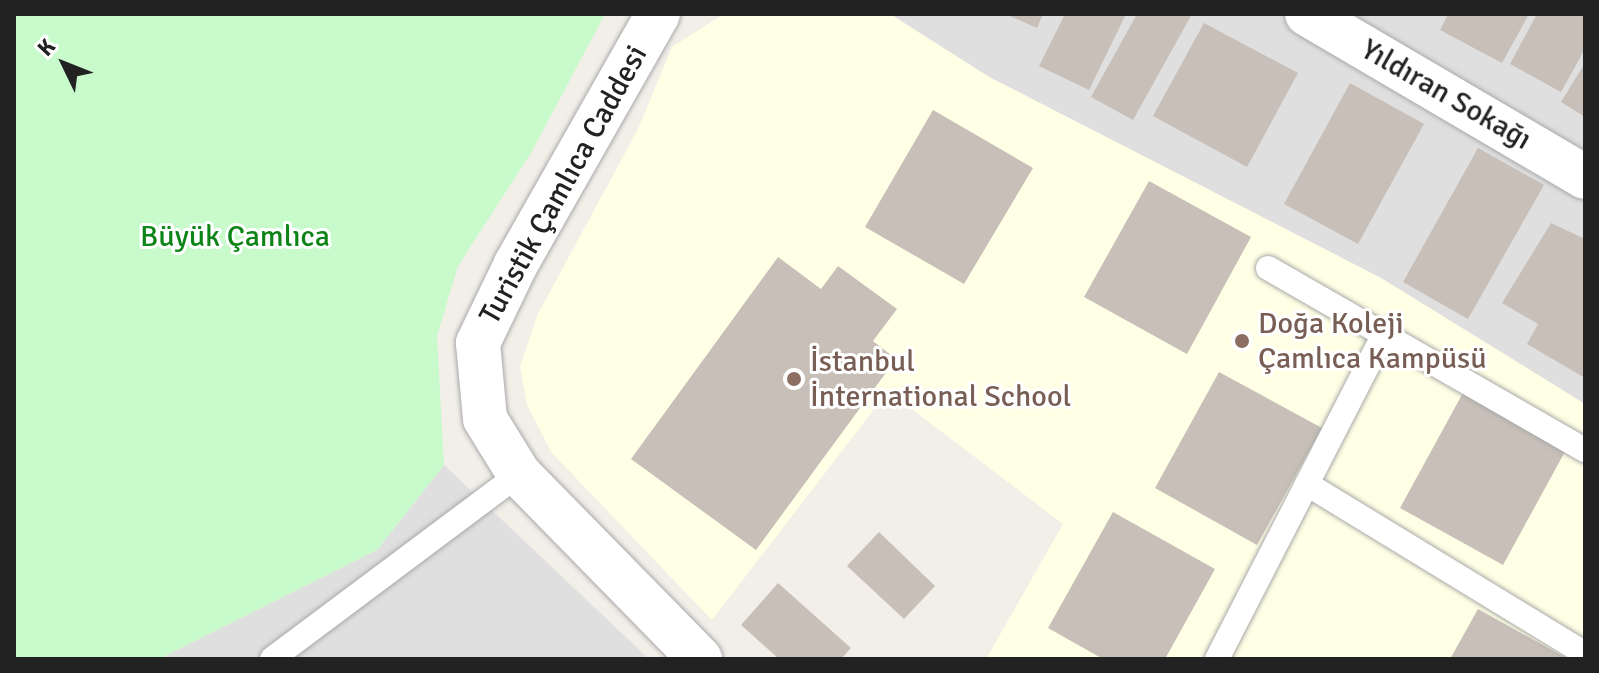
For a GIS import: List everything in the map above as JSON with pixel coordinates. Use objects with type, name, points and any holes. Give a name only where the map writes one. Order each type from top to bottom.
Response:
[{"type":"street","name":"Turistik Çamlıca Caddesi","points":[[658,14],[516,264],[478,343],[485,419],[519,474],[700,659]]},
{"type":"street","name":"Yıldıran Sokağı","points":[[1307,14],[1585,177]]},
{"type":"lane","points":[[1268,268],[1585,450]]},
{"type":"lane","points":[[1217,659],[1384,334]]},
{"type":"lane","points":[[272,659],[519,474]]},
{"type":"lane","points":[[1307,484],[1585,654]]},
{"type":"shaded area","name":"Doğa Koleji Çamlıca Kampüsü","points":[[724,14],[890,14],[989,77],[1381,278],[1585,404],[1585,659],[986,659],[1063,524],[888,391],[712,620],[552,453],[527,405],[520,366],[538,314],[638,129],[672,47]]},
{"type":"shaded area","points":[[890,14],[1585,14],[1585,404],[1381,278],[989,77]]},
{"type":"shaded area","points":[[444,465],[649,659],[159,659],[377,550]]},
{"type":"green space","name":"Büyük Çamlıca","points":[[14,14],[605,14],[531,153],[458,266],[437,336],[444,465],[377,550],[159,659],[14,659]]},
{"type":"building","points":[[1005,14],[1043,14],[1037,28]]},
{"type":"building","points":[[1065,14],[1126,14],[1089,90],[1039,66]]},
{"type":"building","points":[[1137,14],[1192,14],[1133,120],[1091,97]]},
{"type":"building","points":[[1448,14],[1529,14],[1502,63],[1440,30]]},
{"type":"building","points":[[1537,14],[1585,14],[1585,49],[1561,92],[1510,64]]},
{"type":"building","points":[[1204,23],[1298,73],[1247,167],[1153,116]]},
{"type":"building","points":[[1585,63],[1585,117],[1561,102]]},
{"type":"building","points":[[1350,83],[1424,124],[1358,244],[1284,204]]},
{"type":"building","points":[[933,110],[1033,168],[964,284],[865,227]]},
{"type":"building","points":[[1478,148],[1544,185],[1468,319],[1403,282]]},
{"type":"building","points":[[1149,181],[1251,237],[1187,354],[1084,297]]},
{"type":"building","points":[[1551,223],[1585,239],[1585,378],[1527,344],[1538,324],[1502,303]]},
{"type":"building","points":[[778,257],[821,289],[838,266],[897,309],[873,341],[896,359],[756,550],[631,459]]},
{"type":"building","points":[[1219,372],[1322,428],[1257,545],[1155,488]]},
{"type":"building","points":[[1464,391],[1567,448],[1503,565],[1400,508]]},
{"type":"building","points":[[1113,512],[1215,569],[1165,659],[1103,659],[1048,628]]},
{"type":"building","points":[[879,532],[935,586],[904,619],[847,566]]},
{"type":"building","points":[[778,583],[851,648],[841,659],[779,659],[741,625]]},
{"type":"building","points":[[1478,609],[1568,659],[1450,659]]},
{"type":"place","name":"Doğa Koleji Çamlıca Kampüsü","points":[[1242,341]]},
{"type":"place","name":"İstanbul İnternational School","points":[[794,379]]}]
